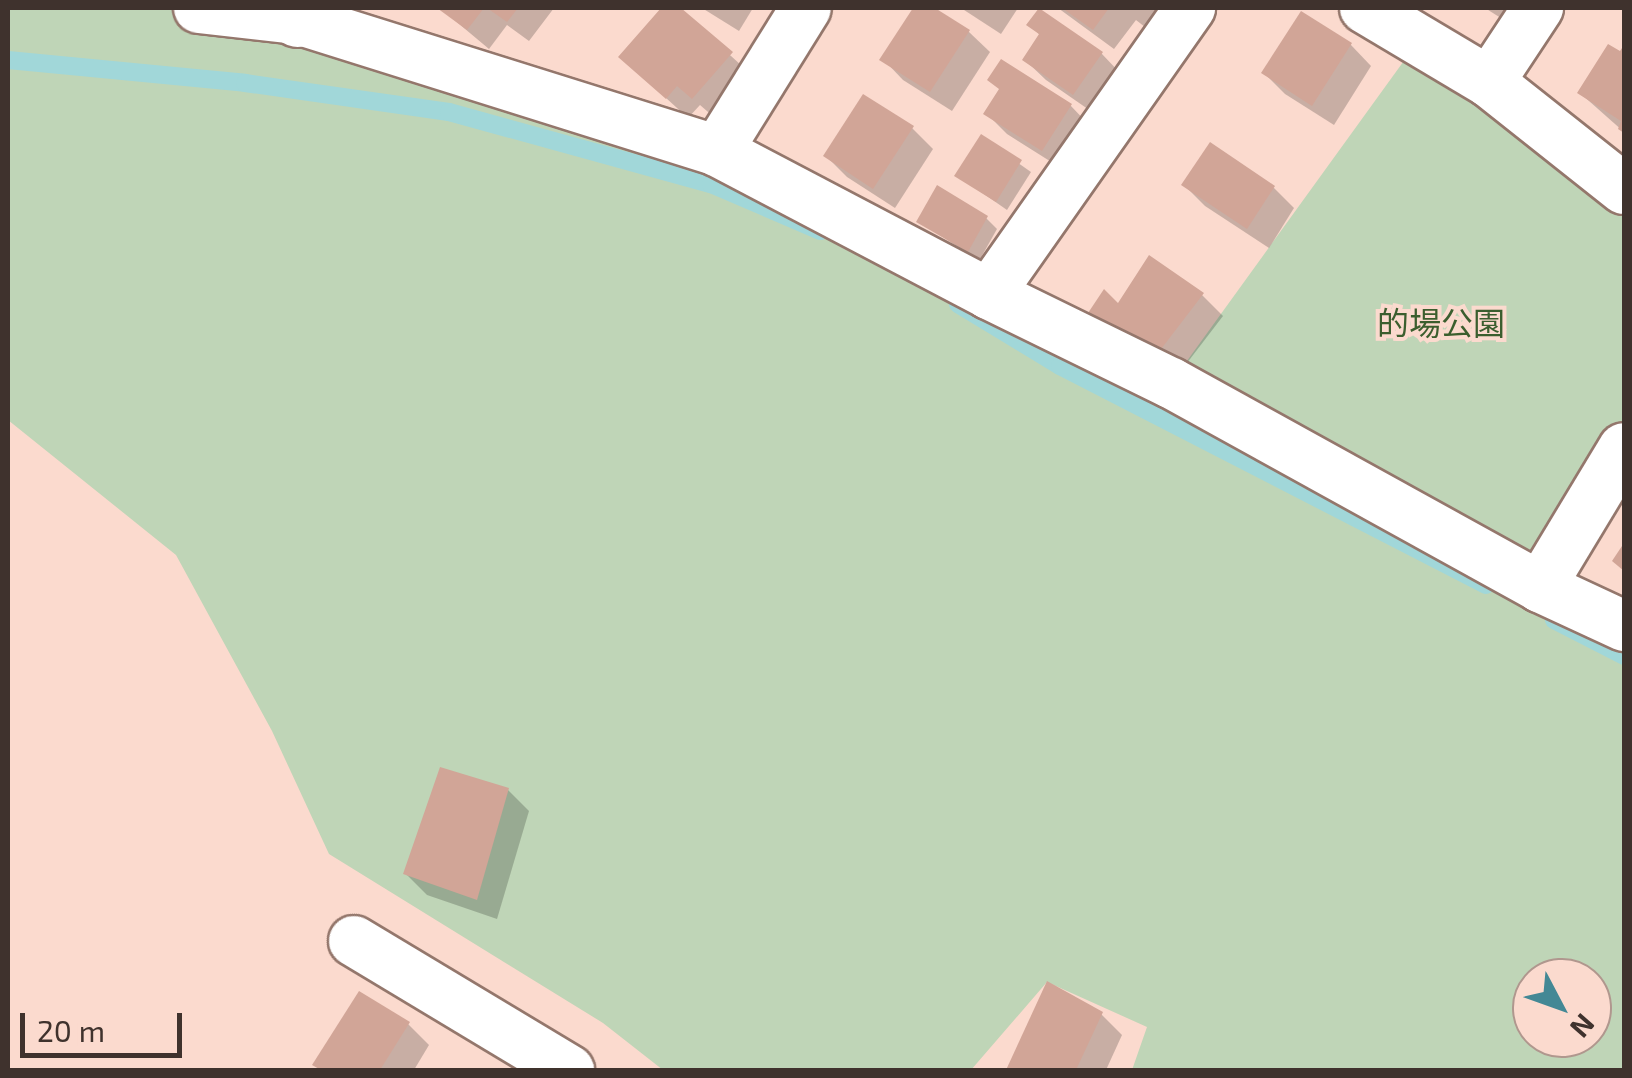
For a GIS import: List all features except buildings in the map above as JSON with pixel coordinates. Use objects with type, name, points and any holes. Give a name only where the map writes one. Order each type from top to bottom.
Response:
[{"type":"street","points":[[200,8],[300,13],[717,151],[989,294],[1171,383],[1540,586],[1624,626]]},
{"type":"street","points":[[717,151],[806,8]]},
{"type":"street","points":[[989,294],[1190,8]]},
{"type":"street","points":[[1365,8],[1489,82],[1624,189]]},
{"type":"street","points":[[1489,82],[1538,8]]},
{"type":"street","points":[[1540,586],[1624,448]]},
{"type":"street","points":[[354,941],[569,1070]]},
{"type":"green space","name":"的場公園","points":[[8,8],[199,8],[717,151],[1171,383],[1419,40],[1624,190],[1624,448],[1540,587],[1624,643],[1624,1070],[1132,1070],[1147,1027],[1047,982],[971,1070],[663,1070],[603,1023],[329,854],[272,731],[176,555],[8,420]]},
{"type":"waterway","points":[[8,60],[245,83],[449,112],[711,184],[820,231]]},
{"type":"waterway","points":[[958,304],[1060,366],[1486,585]]},
{"type":"waterway","points":[[1554,620],[1624,656]]}]
